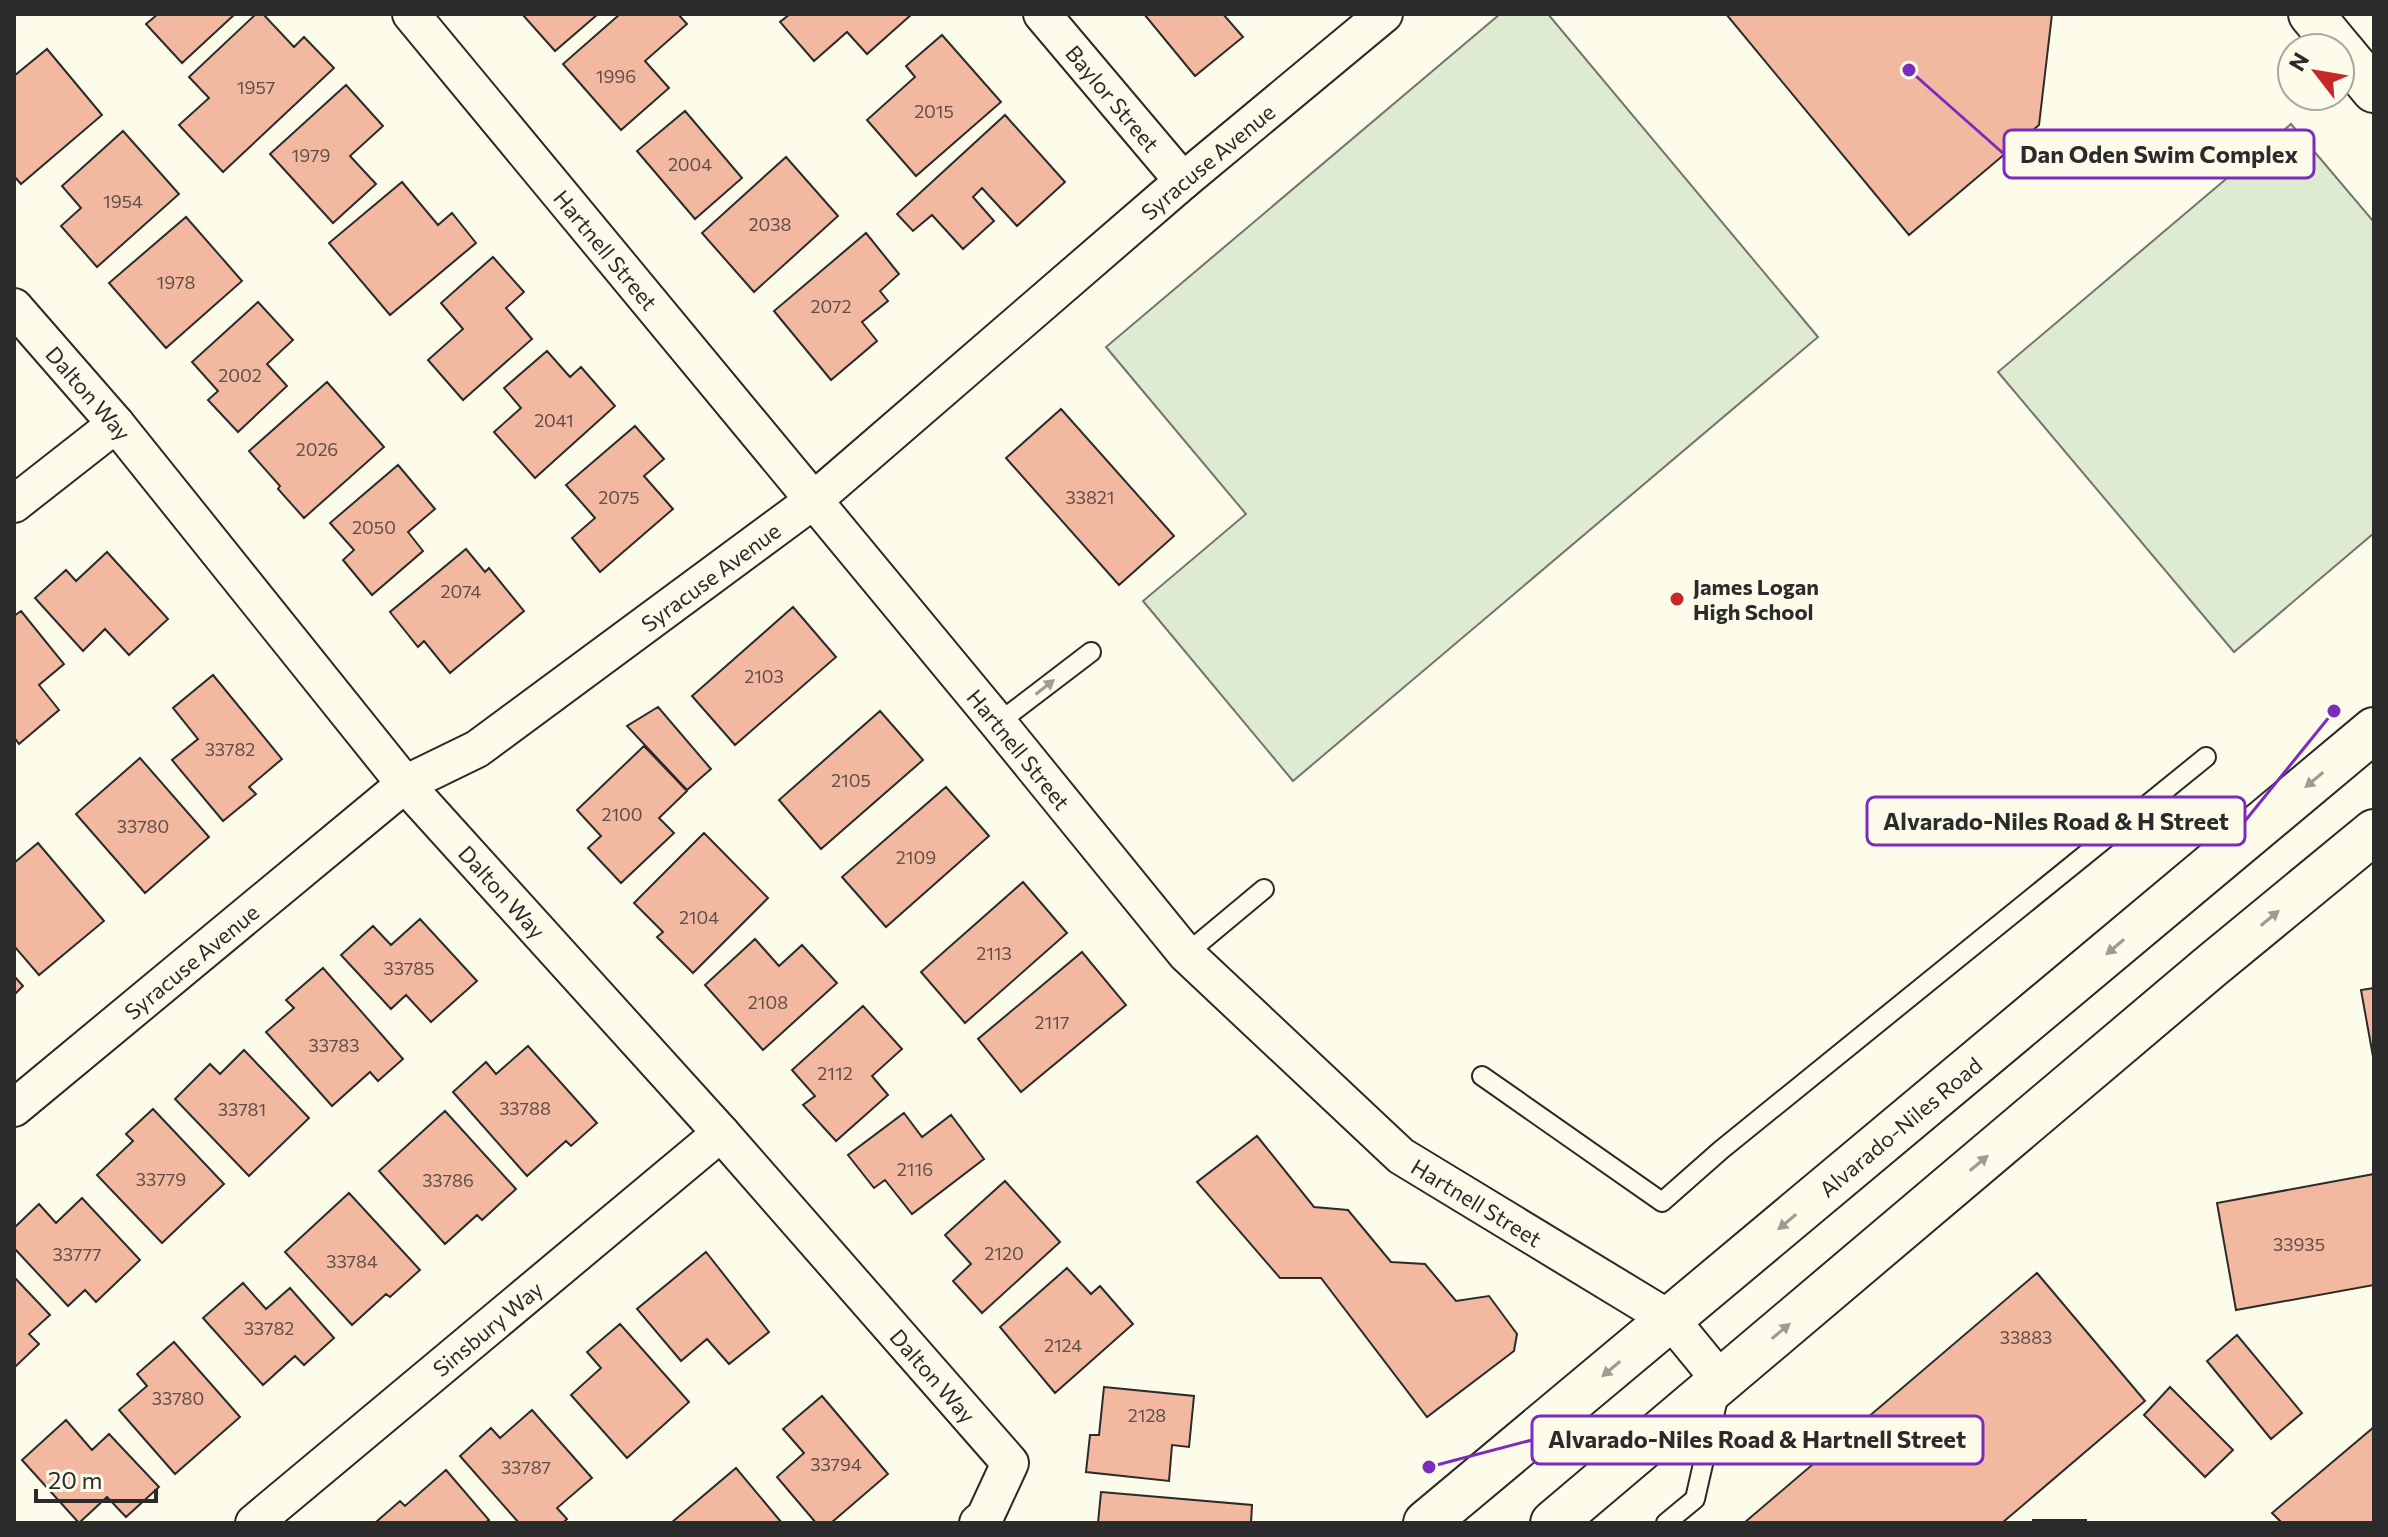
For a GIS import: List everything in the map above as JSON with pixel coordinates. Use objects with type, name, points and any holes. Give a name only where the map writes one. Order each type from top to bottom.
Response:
[{"type":"main road","points":[[2311,14],[2326,32]]},
{"type":"main road","points":[[2356,68],[2374,90]]},
{"type":"main road","name":"Alvarado-Niles Road","points":[[1426,1523],[2374,730]]},
{"type":"main road","points":[[1553,1523],[2374,832]]},
{"type":"street","name":"Hartnell Street","points":[[411,14],[1186,954],[1401,1156],[1671,1320],[1721,1381]]},
{"type":"street","name":"Baylor Street","points":[[1042,14],[1183,181]]},
{"type":"street","name":"Syracuse Avenue","points":[[14,1108],[405,784],[477,749],[814,500],[1183,181],[1384,14]]},
{"type":"street","name":"Dalton Way","points":[[14,307],[116,424],[405,784],[721,1133],[1010,1463],[985,1517],[978,1523]]},
{"type":"street","points":[[14,504],[116,424]]},
{"type":"street","name":"Sinsbury Way","points":[[254,1523],[721,1133]]},
{"type":"lane","points":[[998,723],[1091,652]]},
{"type":"lane","points":[[1482,1076],[1662,1202],[1721,1150],[2206,757]]},
{"type":"lane","points":[[1186,954],[1264,889]]},
{"type":"lane","points":[[1666,1523],[1695,1499],[1721,1381]]},
{"type":"green space","points":[[1500,14],[1548,14],[1818,337],[1293,781],[1143,601],[1246,514],[1106,347]]},
{"type":"green space","points":[[2291,124],[2374,222],[2374,533],[2234,652],[1998,372]]},
{"type":"building","points":[[158,14],[235,14],[182,63],[146,24]]},
{"type":"building","points":[[256,14],[263,14],[294,47],[304,37],[334,68],[223,172],[179,125],[209,98],[189,77]]},
{"type":"building","points":[[522,14],[598,14],[555,51]]},
{"type":"building","points":[[620,14],[678,14],[687,24],[645,61],[669,88],[621,130],[563,64]]},
{"type":"building","points":[[790,14],[912,14],[867,54],[847,32],[814,61],[780,22]]},
{"type":"building","points":[[1144,14],[1223,14],[1243,37],[1195,76]]},
{"type":"building","points":[[1726,14],[2052,14],[2039,125],[1909,235]]},
{"type":"building","points":[[942,35],[1001,102],[916,176],[867,120],[915,77],[906,66]]},
{"type":"building","points":[[47,49],[102,115],[21,184],[14,176],[14,76]]},
{"type":"building","points":[[346,85],[383,126],[350,156],[376,184],[333,223],[270,154]]},
{"type":"building","points":[[685,111],[742,178],[695,219],[637,151]]},
{"type":"building","points":[[1005,115],[1065,182],[1017,226],[982,188],[973,197],[994,221],[963,249],[932,215],[913,231],[897,214]]},
{"type":"building","points":[[123,131],[179,194],[97,267],[61,226],[81,208],[62,186]]},
{"type":"building","points":[[786,157],[838,216],[754,292],[702,233]]},
{"type":"building","points":[[402,182],[438,225],[452,213],[476,243],[390,315],[329,243]]},
{"type":"building","points":[[186,217],[242,281],[166,348],[109,283]]},
{"type":"building","points":[[866,233],[899,274],[880,291],[888,301],[862,322],[877,341],[831,380],[774,311]]},
{"type":"building","points":[[493,257],[524,292],[506,308],[532,339],[463,400],[428,360],[463,329],[441,303]]},
{"type":"building","points":[[258,302],[293,340],[267,364],[287,386],[238,432],[208,400],[218,391],[192,362]]},
{"type":"building","points":[[547,351],[570,377],[581,367],[615,406],[535,478],[494,432],[521,408],[504,388]]},
{"type":"building","points":[[327,382],[384,447],[304,518],[249,451]]},
{"type":"building","points":[[1061,409],[1174,536],[1119,585],[1006,458]]},
{"type":"building","points":[[635,426],[664,459],[644,476],[673,509],[600,572],[572,538],[595,518],[566,485]]},
{"type":"building","points":[[398,465],[435,509],[408,532],[423,551],[372,595],[343,560],[354,550],[330,523]]},
{"type":"building","points":[[466,549],[485,572],[489,568],[524,611],[450,673],[424,641],[418,647],[390,612]]},
{"type":"building","points":[[107,552],[168,619],[129,655],[105,629],[83,651],[35,598],[66,570],[76,581]]},
{"type":"building","points":[[793,607],[836,657],[735,745],[692,696]]},
{"type":"building","points":[[21,611],[64,664],[39,685],[59,710],[19,744],[14,737],[14,616]]},
{"type":"building","points":[[213,675],[282,759],[249,787],[256,794],[223,821],[172,760],[198,739],[173,708]]},
{"type":"building","points":[[658,707],[711,769],[687,790],[627,726]]},
{"type":"building","points":[[880,711],[923,760],[821,849],[779,800]]},
{"type":"building","points":[[644,746],[687,791],[659,818],[674,833],[621,883],[588,848],[601,836],[577,810]]},
{"type":"building","points":[[140,758],[209,837],[145,893],[76,814]]},
{"type":"building","points":[[946,787],[989,836],[886,927],[842,877]]},
{"type":"building","points":[[704,833],[768,898],[693,973],[657,937],[663,932],[634,903]]},
{"type":"building","points":[[38,843],[104,921],[39,975],[14,946],[14,863]]},
{"type":"building","points":[[1023,882],[1067,933],[965,1023],[921,972]]},
{"type":"building","points":[[420,919],[477,981],[431,1022],[406,995],[391,1009],[341,955],[373,926],[391,945]]},
{"type":"building","points":[[755,939],[779,966],[802,945],[837,983],[763,1050],[705,985]]},
{"type":"building","points":[[1082,952],[1126,1005],[1021,1092],[978,1039]]},
{"type":"building","points":[[323,968],[403,1059],[378,1081],[370,1072],[332,1106],[266,1032],[294,1008],[286,1000]]},
{"type":"building","points":[[14,976],[23,986],[14,995]]},
{"type":"building","points":[[2374,988],[2374,1062],[2361,990]]},
{"type":"building","points":[[863,1006],[902,1049],[872,1076],[888,1095],[836,1141],[803,1105],[815,1096],[792,1070]]},
{"type":"building","points":[[528,1046],[597,1123],[571,1146],[566,1141],[527,1176],[453,1092],[486,1062],[496,1074]]},
{"type":"building","points":[[244,1050],[309,1118],[249,1176],[175,1099],[210,1064],[220,1074]]},
{"type":"building","points":[[153,1109],[224,1184],[162,1243],[97,1175],[133,1141],[126,1134]]},
{"type":"building","points":[[445,1111],[516,1189],[482,1220],[477,1215],[445,1244],[379,1171]]},
{"type":"building","points":[[904,1113],[922,1137],[951,1115],[984,1159],[912,1214],[885,1180],[874,1188],[848,1155]]},
{"type":"building","points":[[1257,1136],[1314,1207],[1348,1210],[1391,1262],[1425,1264],[1456,1301],[1489,1296],[1517,1334],[1514,1351],[1427,1417],[1321,1278],[1280,1278],[1197,1182]]},
{"type":"building","points":[[2374,1174],[2374,1285],[2236,1310],[2217,1203]]},
{"type":"building","points":[[1005,1181],[1060,1242],[982,1313],[953,1281],[971,1264],[945,1235]]},
{"type":"building","points":[[349,1193],[420,1270],[390,1297],[386,1294],[352,1325],[285,1252]]},
{"type":"building","points":[[82,1198],[140,1260],[96,1302],[85,1290],[68,1306],[14,1248],[14,1228],[39,1204],[56,1223]]},
{"type":"building","points":[[706,1252],[769,1332],[729,1364],[707,1339],[681,1361],[637,1309]]},
{"type":"building","points":[[1067,1268],[1091,1294],[1100,1286],[1133,1324],[1055,1393],[1000,1327]]},
{"type":"building","points":[[2037,1273],[2145,1401],[2002,1523],[1744,1523]]},
{"type":"building","points":[[14,1277],[50,1315],[29,1334],[39,1344],[14,1368]]},
{"type":"building","points":[[243,1283],[266,1309],[290,1288],[334,1338],[304,1365],[295,1356],[263,1385],[203,1318]]},
{"type":"building","points":[[620,1324],[689,1402],[627,1458],[571,1395],[601,1368],[587,1352]]},
{"type":"building","points":[[2237,1335],[2302,1413],[2271,1439],[2207,1361]]},
{"type":"building","points":[[174,1342],[240,1417],[175,1474],[119,1410],[147,1386],[137,1374]]},
{"type":"building","points":[[1104,1387],[1194,1396],[1189,1447],[1172,1445],[1169,1481],[1086,1472],[1090,1435],[1099,1435]]},
{"type":"building","points":[[2170,1387],[2233,1450],[2205,1477],[2144,1415]]},
{"type":"building","points":[[822,1396],[888,1474],[831,1523],[816,1523],[777,1477],[804,1453],[783,1429]]},
{"type":"building","points":[[532,1410],[592,1478],[557,1508],[567,1519],[563,1523],[519,1523],[460,1456],[491,1428],[500,1438]]},
{"type":"building","points":[[66,1420],[92,1450],[109,1434],[159,1487],[126,1517],[107,1497],[79,1523],[22,1460]]},
{"type":"building","points":[[2374,1427],[2374,1523],[2282,1523],[2272,1513]]},
{"type":"building","points":[[736,1468],[782,1523],[671,1523]]},
{"type":"building","points":[[446,1470],[489,1520],[485,1523],[376,1522],[400,1501],[405,1506]]},
{"type":"building","points":[[1101,1492],[1252,1505],[1251,1523],[1098,1523]]},
{"type":"building","points":[[2033,1520],[2086,1520],[2086,1523],[2033,1523]]},
{"type":"place","name":"Dan Oden Swim Complex","points":[[1909,70]]},
{"type":"place","name":"James Logan High School","points":[[1677,599]]},
{"type":"place","name":"Alvarado-Niles Road & H Street","points":[[2334,711]]},
{"type":"place","name":"Alvarado-Niles Road & Hartnell Street","points":[[1429,1467]]}]
